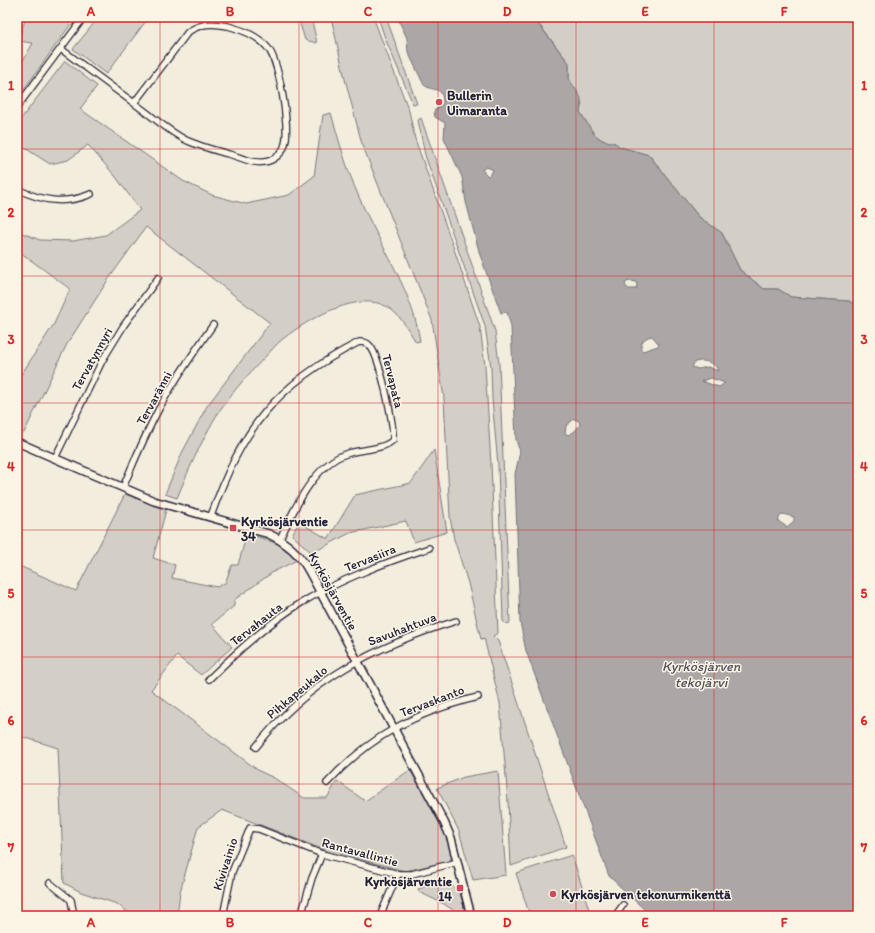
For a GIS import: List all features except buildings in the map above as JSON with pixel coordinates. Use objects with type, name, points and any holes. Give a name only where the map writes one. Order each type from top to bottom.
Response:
[{"type":"street","points":[[17,107],[84,17]]},
{"type":"street","points":[[61,49],[134,103],[187,140],[252,162],[264,162],[274,159],[281,153],[285,144],[287,134],[283,97],[275,60],[268,48],[259,39],[235,28],[206,24],[196,26],[188,32],[134,103]]},
{"type":"street","points":[[17,189],[30,196],[48,200],[78,200],[91,194]]},
{"type":"street","name":"Tervatynnyri","points":[[55,458],[102,362],[124,325],[158,278]]},
{"type":"street","name":"Tervaränni","points":[[123,487],[142,442],[161,405],[182,370],[213,325]]},
{"type":"street","name":"Tervapata","points":[[211,516],[232,462],[244,441],[274,402],[312,369],[332,356],[359,342],[369,344],[373,350],[382,377],[393,440],[385,445],[347,453],[334,459],[322,468],[308,488],[280,539]]},
{"type":"street","name":"Kyrkösjärventie","points":[[17,442],[164,504],[211,516],[280,539],[294,549],[302,558],[444,822],[451,838],[458,862],[471,916]]},
{"type":"street","name":"Tervasiira","points":[[320,592],[357,574],[429,548]]},
{"type":"street","name":"Tervahauta","points":[[209,678],[275,621],[320,592]]},
{"type":"street","name":"Savuhahtuva","points":[[357,660],[405,638],[456,621]]},
{"type":"street","name":"Pihkapeukalo","points":[[256,746],[268,731],[299,701],[331,676],[357,660]]},
{"type":"street","name":"Tervaskanto","points":[[327,783],[358,751],[394,728],[442,706],[478,697]]},
{"type":"street","name":"Kivivainio","points":[[223,916],[232,872],[246,834],[250,828],[259,828]]},
{"type":"street","name":"Rantavallintie","points":[[259,828],[322,854],[398,874],[412,874],[458,862]]},
{"type":"street","points":[[301,916],[310,884],[322,854]]},
{"type":"street","points":[[380,916],[398,874]]},
{"type":"street","points":[[50,883],[71,900],[74,916]]},
{"type":"street","points":[[615,916],[623,905]]},
{"type":"shaded area","points":[[26,17],[76,17],[17,99],[17,71],[33,43],[18,41]]},
{"type":"shaded area","points":[[99,17],[149,17],[106,74],[73,49]]},
{"type":"shaded area","points":[[298,17],[311,17],[317,43],[305,40]]},
{"type":"shaded area","points":[[331,17],[373,17],[409,111],[415,139],[480,327],[485,366],[491,464],[498,633],[493,636],[498,641],[566,847],[511,866],[508,802],[500,703],[484,638],[481,639],[468,583],[454,539],[450,517],[444,398],[432,320],[362,144]]},
{"type":"shaded area","points":[[378,17],[386,17],[417,104],[413,104],[385,38]]},
{"type":"shaded area","points":[[535,17],[858,17],[858,307],[849,301],[791,297],[778,289],[764,289],[740,270],[722,233],[699,217],[649,155],[620,147],[615,143],[602,140],[594,134],[580,112],[582,103],[569,79],[569,63]]},
{"type":"shaded area","points":[[65,61],[97,86],[80,109],[183,181],[212,195],[246,204],[289,195],[314,176],[323,115],[331,113],[355,187],[410,303],[420,341],[416,342],[402,320],[392,310],[381,304],[369,302],[357,303],[330,310],[305,324],[276,345],[232,394],[215,418],[204,438],[177,498],[165,494],[182,453],[207,406],[270,323],[146,227],[108,280],[67,344],[24,433],[17,431],[17,381],[54,324],[70,289],[17,250],[17,231],[40,240],[73,241],[106,235],[140,210],[116,177],[88,145],[68,160],[50,164],[17,143],[17,124]]},
{"type":"shaded area","points":[[421,118],[495,331],[499,364],[510,623],[506,624],[503,621],[498,465],[492,399],[491,367],[485,326],[425,155],[418,120]]},
{"type":"shaded area","points":[[434,450],[447,532],[414,542],[406,521],[350,533],[312,553],[292,535],[299,522],[328,539],[355,495],[411,483]]},
{"type":"shaded area","points":[[125,494],[166,510],[153,558],[175,565],[172,578],[217,587],[225,583],[232,565],[238,565],[247,533],[278,544],[297,560],[273,572],[234,600],[234,606],[212,624],[232,647],[201,675],[177,656],[151,690],[259,771],[274,778],[304,798],[327,798],[337,781],[365,801],[410,770],[445,833],[452,857],[449,861],[405,871],[327,851],[222,810],[198,827],[180,892],[177,916],[133,916],[117,904],[81,892],[64,883],[58,748],[17,735],[17,565],[76,591]]},
{"type":"shaded area","points":[[498,771],[506,875],[473,880],[459,831],[437,788],[464,777]]},
{"type":"shaded area","name":"Kyrkösjärven tekonurmikenttä","points":[[572,855],[591,916],[530,916],[516,873]]},
{"type":"shaded area","points":[[441,881],[453,887],[460,894],[466,916],[455,916],[453,910],[444,904],[419,892],[418,889]]},
{"type":"water","name":"Kyrkösjärven tekojärvi","points":[[397,17],[535,17],[538,24],[569,63],[569,79],[581,98],[580,112],[594,134],[602,140],[615,143],[620,147],[649,155],[699,217],[722,233],[740,270],[764,289],[778,289],[791,297],[849,301],[858,307],[858,916],[648,916],[648,913],[609,876],[526,651],[520,622],[515,474],[520,452],[516,440],[511,326],[507,312],[501,313],[480,255],[466,202],[462,177],[444,138],[445,123],[435,117],[434,111],[443,104],[442,94],[438,90],[424,85],[408,52],[407,38]],"holes":[[[486,167],[492,169],[493,171],[488,176],[482,170]],[[631,281],[636,282],[637,286],[636,289],[628,289],[625,285],[626,282]],[[652,336],[659,344],[658,346],[643,351],[641,350],[642,343],[647,338]],[[705,361],[713,364],[718,371],[708,367],[698,369],[692,367],[695,362]],[[711,378],[725,383],[719,387],[701,381]],[[574,419],[579,421],[580,425],[574,432],[568,435],[565,433],[566,426]],[[783,514],[794,517],[794,521],[787,527],[778,521],[780,516]]]},
{"type":"place","name":"Bullerin Uimaranta","points":[[439,102]]},
{"type":"place","name":"Kyrkösjärventie 34","points":[[233,528]]},
{"type":"place","name":"Kyrkösjärventie 14","points":[[460,888]]},
{"type":"place","name":"Kyrkösjärven tekonurmikenttä","points":[[553,894]]}]
